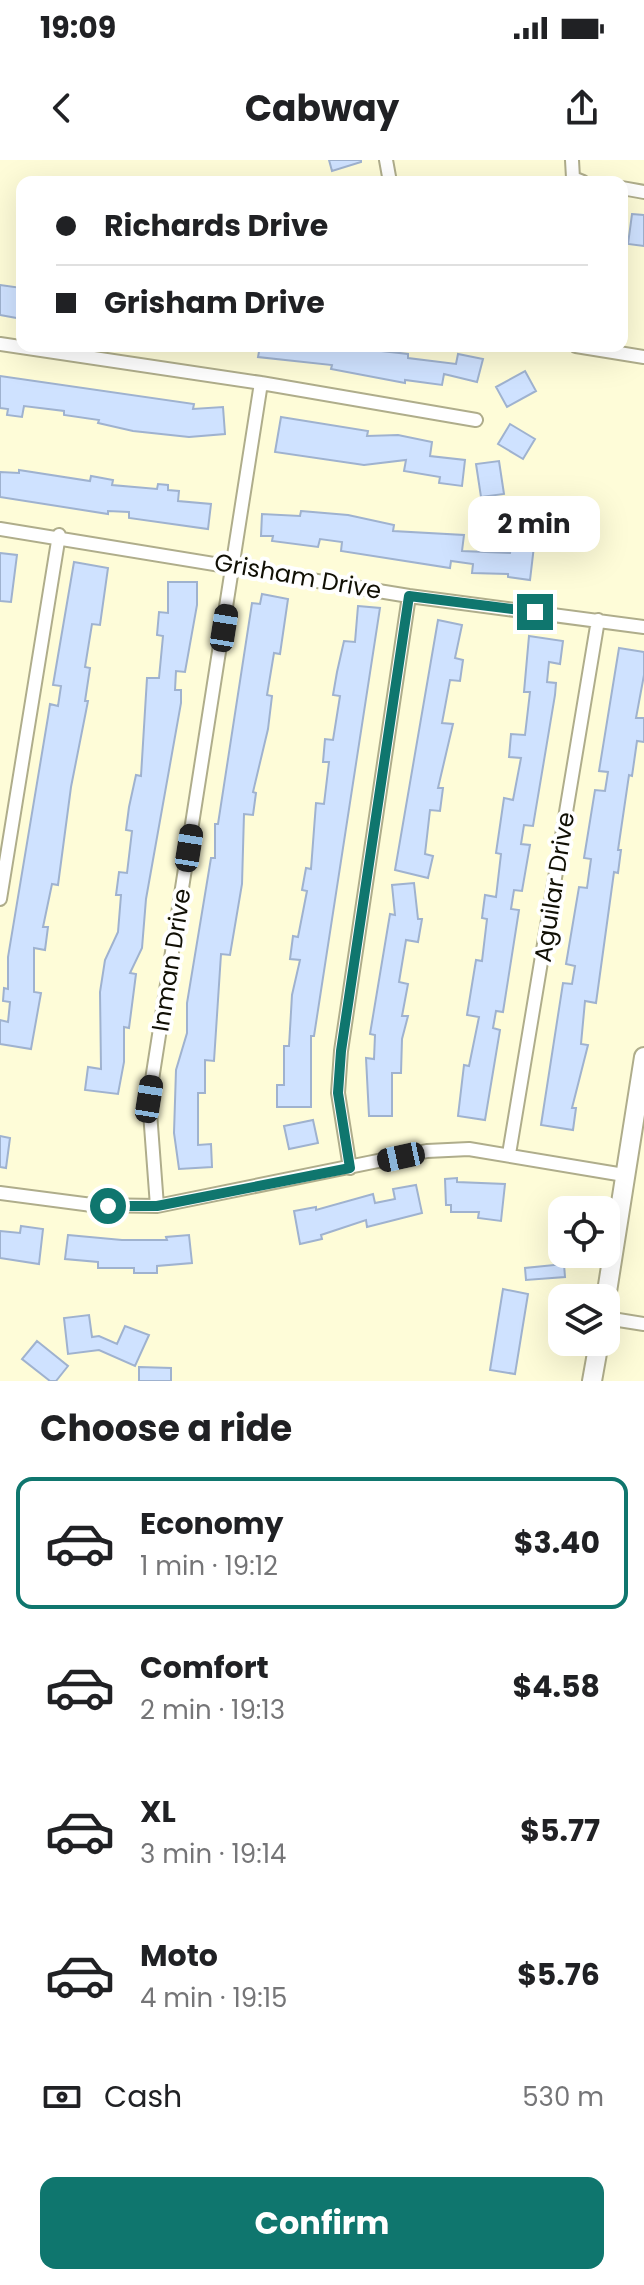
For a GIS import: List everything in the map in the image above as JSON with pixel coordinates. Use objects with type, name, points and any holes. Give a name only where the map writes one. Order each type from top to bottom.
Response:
[{"type":"main road","points":[[608,1284],[644,1057]]},
{"type":"main road","points":[[592,1381],[596,1356]]},
{"type":"street","points":[[54,352],[476,420]]},
{"type":"street","points":[[613,352],[644,357]]},
{"type":"street","name":"Inman Drive","points":[[157,1206],[149,1099],[261,383]]},
{"type":"street","name":"Grisham Drive","points":[[0,529],[59,535],[409,596],[644,627]]},
{"type":"street","points":[[0,899],[59,535]]},
{"type":"street","points":[[350,1168],[338,1093],[341,1051],[409,596]]},
{"type":"street","name":"Aguilar Drive","points":[[509,1154],[598,620]]},
{"type":"street","points":[[0,1193],[114,1207],[157,1206],[427,1151],[469,1149],[624,1175]]},
{"type":"street","points":[[620,1320],[644,1324]]},
{"type":"building","points":[[329,160],[361,160],[361,162],[332,171]]},
{"type":"building","points":[[632,214],[644,215],[644,246],[628,244]]},
{"type":"building","points":[[0,285],[16,287],[16,318],[0,315]]},
{"type":"building","points":[[259,352],[391,352],[408,354],[408,358],[456,364],[458,354],[483,359],[477,382],[444,374],[442,385],[405,380],[405,383],[331,369],[332,365],[258,357]]},
{"type":"building","points":[[525,371],[536,391],[507,407],[496,387]]},
{"type":"building","points":[[0,376],[194,404],[193,409],[223,407],[225,434],[189,437],[133,431],[98,423],[99,420],[64,415],[64,411],[24,406],[22,417],[7,415],[8,409],[0,408]]},
{"type":"building","points":[[281,417],[368,431],[367,436],[398,435],[432,442],[430,456],[465,460],[462,486],[439,483],[440,477],[404,471],[406,460],[364,465],[275,452]]},
{"type":"building","points":[[510,424],[535,439],[523,459],[498,444]]},
{"type":"building","points":[[499,461],[504,494],[481,497],[476,464]]},
{"type":"building","points":[[19,470],[90,481],[91,476],[113,480],[112,485],[157,489],[158,484],[168,485],[168,490],[179,491],[178,501],[211,504],[208,529],[129,518],[129,512],[108,511],[108,514],[0,497],[0,472],[19,473]]},
{"type":"building","points":[[301,511],[348,515],[394,525],[393,531],[464,535],[462,551],[510,553],[512,543],[534,546],[530,580],[508,577],[508,574],[472,573],[473,564],[451,561],[450,568],[341,551],[342,542],[320,539],[318,547],[272,541],[273,536],[261,536],[262,514],[300,516]]},
{"type":"building","points":[[0,553],[17,555],[11,602],[0,601]]},
{"type":"building","points":[[74,562],[108,568],[100,625],[92,624],[85,667],[90,668],[85,701],[88,701],[71,787],[58,885],[52,884],[43,927],[48,927],[45,950],[34,948],[34,992],[41,993],[31,1049],[0,1044],[0,1020],[8,1022],[10,1002],[3,1001],[4,988],[8,989],[8,957],[50,704],[58,706],[61,686],[53,685]]},
{"type":"building","points":[[168,582],[197,582],[197,605],[185,672],[176,671],[175,690],[181,690],[181,703],[146,899],[142,948],[130,973],[136,974],[129,1028],[124,1027],[124,1062],[118,1094],[85,1090],[88,1067],[101,1069],[100,992],[105,960],[118,932],[121,895],[116,895],[119,872],[127,873],[132,831],[126,830],[136,775],[141,776],[147,678],[159,678],[163,636],[157,635],[159,612],[168,613]]},
{"type":"building","points":[[262,594],[288,599],[280,654],[274,653],[267,695],[272,696],[268,729],[253,792],[256,793],[253,815],[244,814],[242,884],[230,955],[221,954],[214,1061],[205,1060],[205,1093],[198,1093],[198,1145],[211,1144],[212,1167],[179,1169],[174,1133],[176,1070],[187,1033],[187,1003],[211,858],[215,858],[215,824],[218,824],[252,603],[260,604]]},
{"type":"building","points":[[358,606],[380,608],[314,1036],[311,1036],[311,1107],[277,1107],[277,1085],[284,1085],[284,1046],[289,1046],[292,995],[300,960],[290,959],[293,936],[298,937],[307,891],[302,890],[306,868],[311,869],[316,803],[324,804],[329,762],[323,762],[325,739],[333,740],[340,696],[333,695],[337,672],[344,641],[355,642]]},
{"type":"building","points":[[438,620],[462,625],[455,658],[463,660],[460,681],[450,680],[442,723],[453,724],[438,788],[443,788],[440,811],[430,810],[425,854],[433,856],[428,878],[395,870]]},
{"type":"building","points":[[529,636],[563,641],[560,664],[549,662],[547,682],[556,683],[555,695],[533,826],[524,825],[521,844],[530,845],[522,891],[514,890],[511,909],[519,910],[503,1012],[496,1011],[493,1028],[500,1030],[485,1120],[458,1116],[464,1065],[469,1066],[479,1017],[467,1015],[476,960],[482,961],[487,919],[482,918],[485,895],[496,897],[501,854],[496,853],[504,798],[513,800],[521,758],[509,757],[511,734],[525,735],[530,692],[524,692]]},
{"type":"building","points":[[619,648],[644,652],[644,675],[636,718],[644,718],[644,742],[637,741],[632,776],[629,775],[618,850],[621,850],[618,873],[614,872],[596,1003],[585,1001],[581,1044],[588,1045],[572,1108],[576,1108],[573,1130],[541,1125],[563,983],[572,984],[575,966],[566,964],[579,887],[587,888],[591,859],[584,858],[595,790],[605,791],[608,772],[599,771]]},
{"type":"building","points":[[414,883],[418,919],[422,919],[418,942],[406,940],[399,982],[408,984],[402,1016],[408,1016],[402,1039],[401,1073],[392,1073],[392,1116],[369,1116],[366,1058],[374,1059],[375,1035],[370,1034],[390,914],[395,915],[392,885]]},
{"type":"building","points":[[313,1120],[318,1143],[289,1149],[284,1126]]},
{"type":"building","points":[[0,1136],[10,1138],[6,1168],[0,1167]]},
{"type":"building","points":[[457,1178],[457,1182],[505,1184],[501,1221],[478,1218],[479,1212],[451,1212],[451,1205],[446,1205],[445,1179]]},
{"type":"building","points":[[416,1185],[422,1213],[367,1227],[366,1220],[321,1235],[322,1239],[300,1244],[294,1211],[316,1207],[316,1210],[373,1194],[375,1203],[395,1199],[393,1189]]},
{"type":"building","points":[[21,1226],[43,1229],[39,1264],[0,1258],[0,1231],[20,1233]]},
{"type":"building","points":[[68,1235],[167,1240],[166,1237],[189,1235],[192,1263],[157,1266],[157,1273],[134,1273],[134,1268],[98,1268],[98,1262],[65,1259]]},
{"type":"building","points":[[525,1268],[564,1268],[565,1277],[526,1280]]},
{"type":"building","points":[[503,1289],[528,1294],[515,1374],[490,1370]]},
{"type":"building","points":[[89,1315],[92,1337],[99,1336],[117,1344],[125,1326],[149,1335],[135,1366],[99,1350],[68,1354],[64,1318]]},
{"type":"building","points":[[37,1341],[68,1366],[56,1381],[50,1381],[22,1359]]},
{"type":"building","points":[[139,1367],[171,1368],[171,1381],[139,1381]]},
{"type":"route","points":[[108,1206],[157,1206],[350,1168],[338,1093],[341,1051],[409,596],[535,612]]}]
